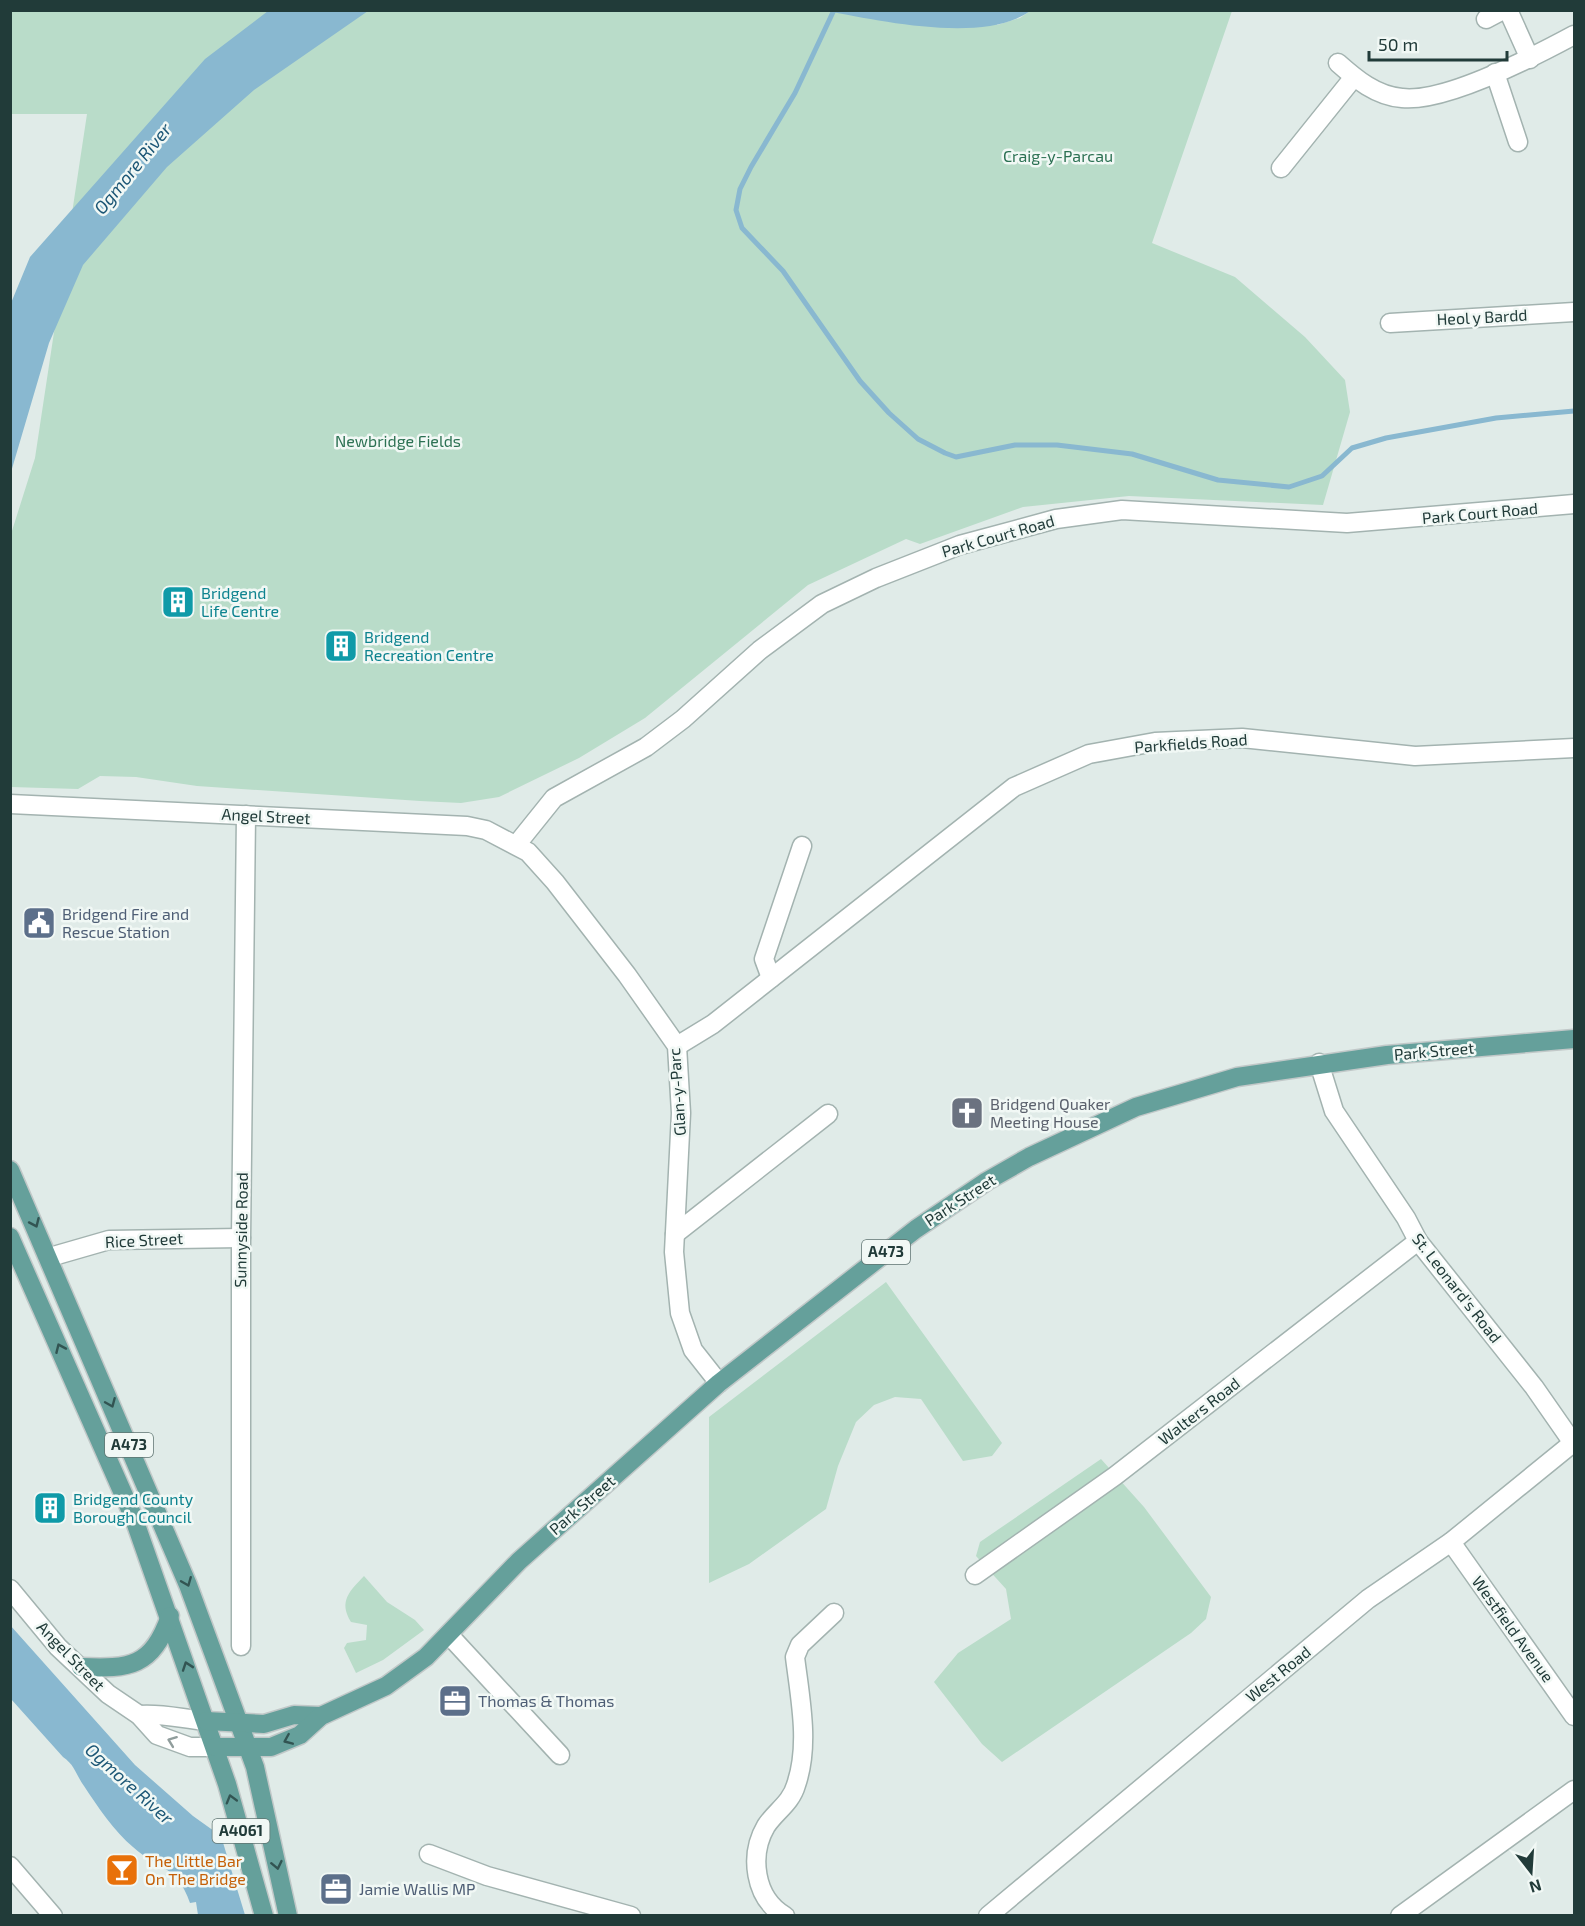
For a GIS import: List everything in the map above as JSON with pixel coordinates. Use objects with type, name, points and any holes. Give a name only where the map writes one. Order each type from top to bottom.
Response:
[{"type":"main road","name":"Park Street","points":[[215,1747],[271,1747],[300,1735],[321,1716],[386,1686],[426,1657],[519,1561],[719,1383],[916,1229],[987,1181],[1029,1157],[1136,1107],[1190,1089],[1237,1077],[1319,1063],[1575,1039]]},
{"type":"main road","name":"A473","points":[[10,1170],[50,1257],[188,1585],[248,1747]]},
{"type":"main road","name":"A473","points":[[10,1237],[133,1516],[215,1747]]},
{"type":"main road","points":[[81,1667],[113,1668],[143,1660],[154,1650],[170,1616]]},
{"type":"main road","name":"Park Street","points":[[206,1721],[264,1724],[294,1715],[321,1716]]},
{"type":"main road","name":"A4061","points":[[215,1747],[264,1916]]},
{"type":"main road","name":"A4061","points":[[248,1747],[260,1788],[288,1916]]},
{"type":"street","points":[[1486,19],[1503,10]]},
{"type":"street","points":[[1508,10],[1530,59]]},
{"type":"street","points":[[1338,63],[1376,92],[1402,98],[1427,97],[1530,59],[1575,35]]},
{"type":"street","points":[[1495,73],[1518,141]]},
{"type":"street","points":[[1281,168],[1354,77]]},
{"type":"street","name":"Heol y Bardd","points":[[1390,323],[1575,312]]},
{"type":"street","name":"Park Court Road","points":[[517,844],[554,798],[646,747],[683,718],[760,650],[822,604],[876,578],[960,545],[1056,519],[1122,510],[1347,523],[1575,504]]},
{"type":"street","name":"Parkfields Road","points":[[676,1046],[712,1024],[1014,787],[1089,754],[1155,742],[1242,738],[1415,756],[1575,748]]},
{"type":"street","name":"Angel Street","points":[[10,804],[467,826],[486,830],[517,844]]},
{"type":"street","name":"Sunnyside Road","points":[[241,1647],[241,1238],[246,814]]},
{"type":"street","name":"Glan-y-Parc","points":[[517,844],[555,882],[627,975],[676,1046],[681,1113],[674,1252],[680,1313],[693,1350],[719,1383]]},
{"type":"street","points":[[771,978],[764,959],[802,846]]},
{"type":"street","name":"St. Leonard's Road","points":[[1319,1063],[1334,1111],[1406,1218],[1418,1241],[1534,1387],[1574,1442]]},
{"type":"street","points":[[675,1234],[828,1114]]},
{"type":"street","name":"Rice Street","points":[[50,1257],[108,1240],[241,1238]]},
{"type":"street","name":"Walters Road","points":[[975,1575],[1115,1476],[1418,1241]]},
{"type":"street","name":"West Road","points":[[988,1916],[1368,1599],[1451,1542],[1574,1442]]},
{"type":"street","name":"Westfield Avenue","points":[[1451,1542],[1575,1716]]},
{"type":"street","name":"Angel Street","points":[[10,1589],[58,1647],[108,1694],[140,1715],[157,1735],[190,1747],[215,1747]]},
{"type":"street","points":[[785,1916],[776,1911],[762,1890],[756,1871],[758,1844],[768,1824],[785,1806],[796,1786],[804,1737],[795,1657],[800,1645],[834,1613]]},
{"type":"street","points":[[448,1635],[560,1755]]},
{"type":"street","points":[[140,1715],[163,1713],[188,1720],[206,1721]]},
{"type":"street","points":[[1400,1916],[1575,1790]]},
{"type":"street","points":[[429,1854],[487,1876],[631,1916]]},
{"type":"street","points":[[10,1866],[53,1916]]},
{"type":"green space","name":"Newbridge Fields","points":[[996,10],[997,25],[1020,18],[1030,11],[1232,11],[1152,243],[1235,277],[1305,337],[1345,380],[1350,412],[1323,505],[1129,496],[1023,507],[920,544],[906,539],[808,585],[645,718],[579,758],[499,797],[461,803],[420,801],[197,786],[136,777],[100,776],[78,789],[11,787],[11,534],[35,458],[87,114],[11,114],[11,11]]},
{"type":"green space","points":[[886,1282],[1002,1443],[992,1456],[963,1461],[921,1399],[895,1397],[874,1405],[856,1422],[838,1466],[826,1509],[749,1564],[709,1583],[709,1417]]},
{"type":"green space","points":[[1101,1459],[1144,1507],[1211,1597],[1206,1619],[1191,1633],[1002,1762],[982,1744],[934,1682],[958,1653],[1011,1619],[1006,1589],[976,1556],[980,1542]]},
{"type":"green space","points":[[364,1576],[387,1602],[415,1620],[424,1630],[383,1660],[356,1673],[344,1648],[347,1643],[366,1640],[367,1625],[351,1622],[347,1615],[346,1602],[350,1592]]},
{"type":"water","points":[[1030,10],[1011,21],[960,28],[903,24],[827,11]]},
{"type":"water","name":"Ogmore River","points":[[268,11],[368,11],[254,90],[167,167],[83,265],[49,343],[11,472],[11,303],[30,257],[205,59]]},
{"type":"water","name":"Ogmore River","points":[[10,1625],[135,1765],[193,1816],[221,1836],[245,1915],[198,1915],[196,1902],[190,1903],[185,1891],[173,1875],[126,1841],[100,1810],[70,1763],[11,1699]]},
{"type":"waterway","points":[[834,10],[795,93],[740,189],[736,210],[742,228],[783,271],[860,381],[889,413],[918,439],[956,457],[1015,445],[1057,445],[1132,454],[1218,480],[1289,487],[1322,476],[1352,448],[1386,438],[1496,418],[1574,411]]},
{"type":"place","name":"Bridgend Life Centre","points":[[178,602]]},
{"type":"place","name":"Bridgend Recreation Centre","points":[[341,646]]},
{"type":"place","name":"Bridgend Fire and Rescue Station","points":[[39,923]]},
{"type":"place","name":"Bridgend Quaker Meeting House","points":[[967,1113]]},
{"type":"place","name":"Bridgend County Borough Council","points":[[50,1508]]},
{"type":"place","name":"Thomas & Thomas","points":[[455,1701]]},
{"type":"place","name":"The Little Bar On The Bridge","points":[[122,1870]]},
{"type":"place","name":"Jamie Wallis MP","points":[[336,1889]]},
{"type":"park label","name":"Craig-y-Parcau","points":[[1058,156]]}]
